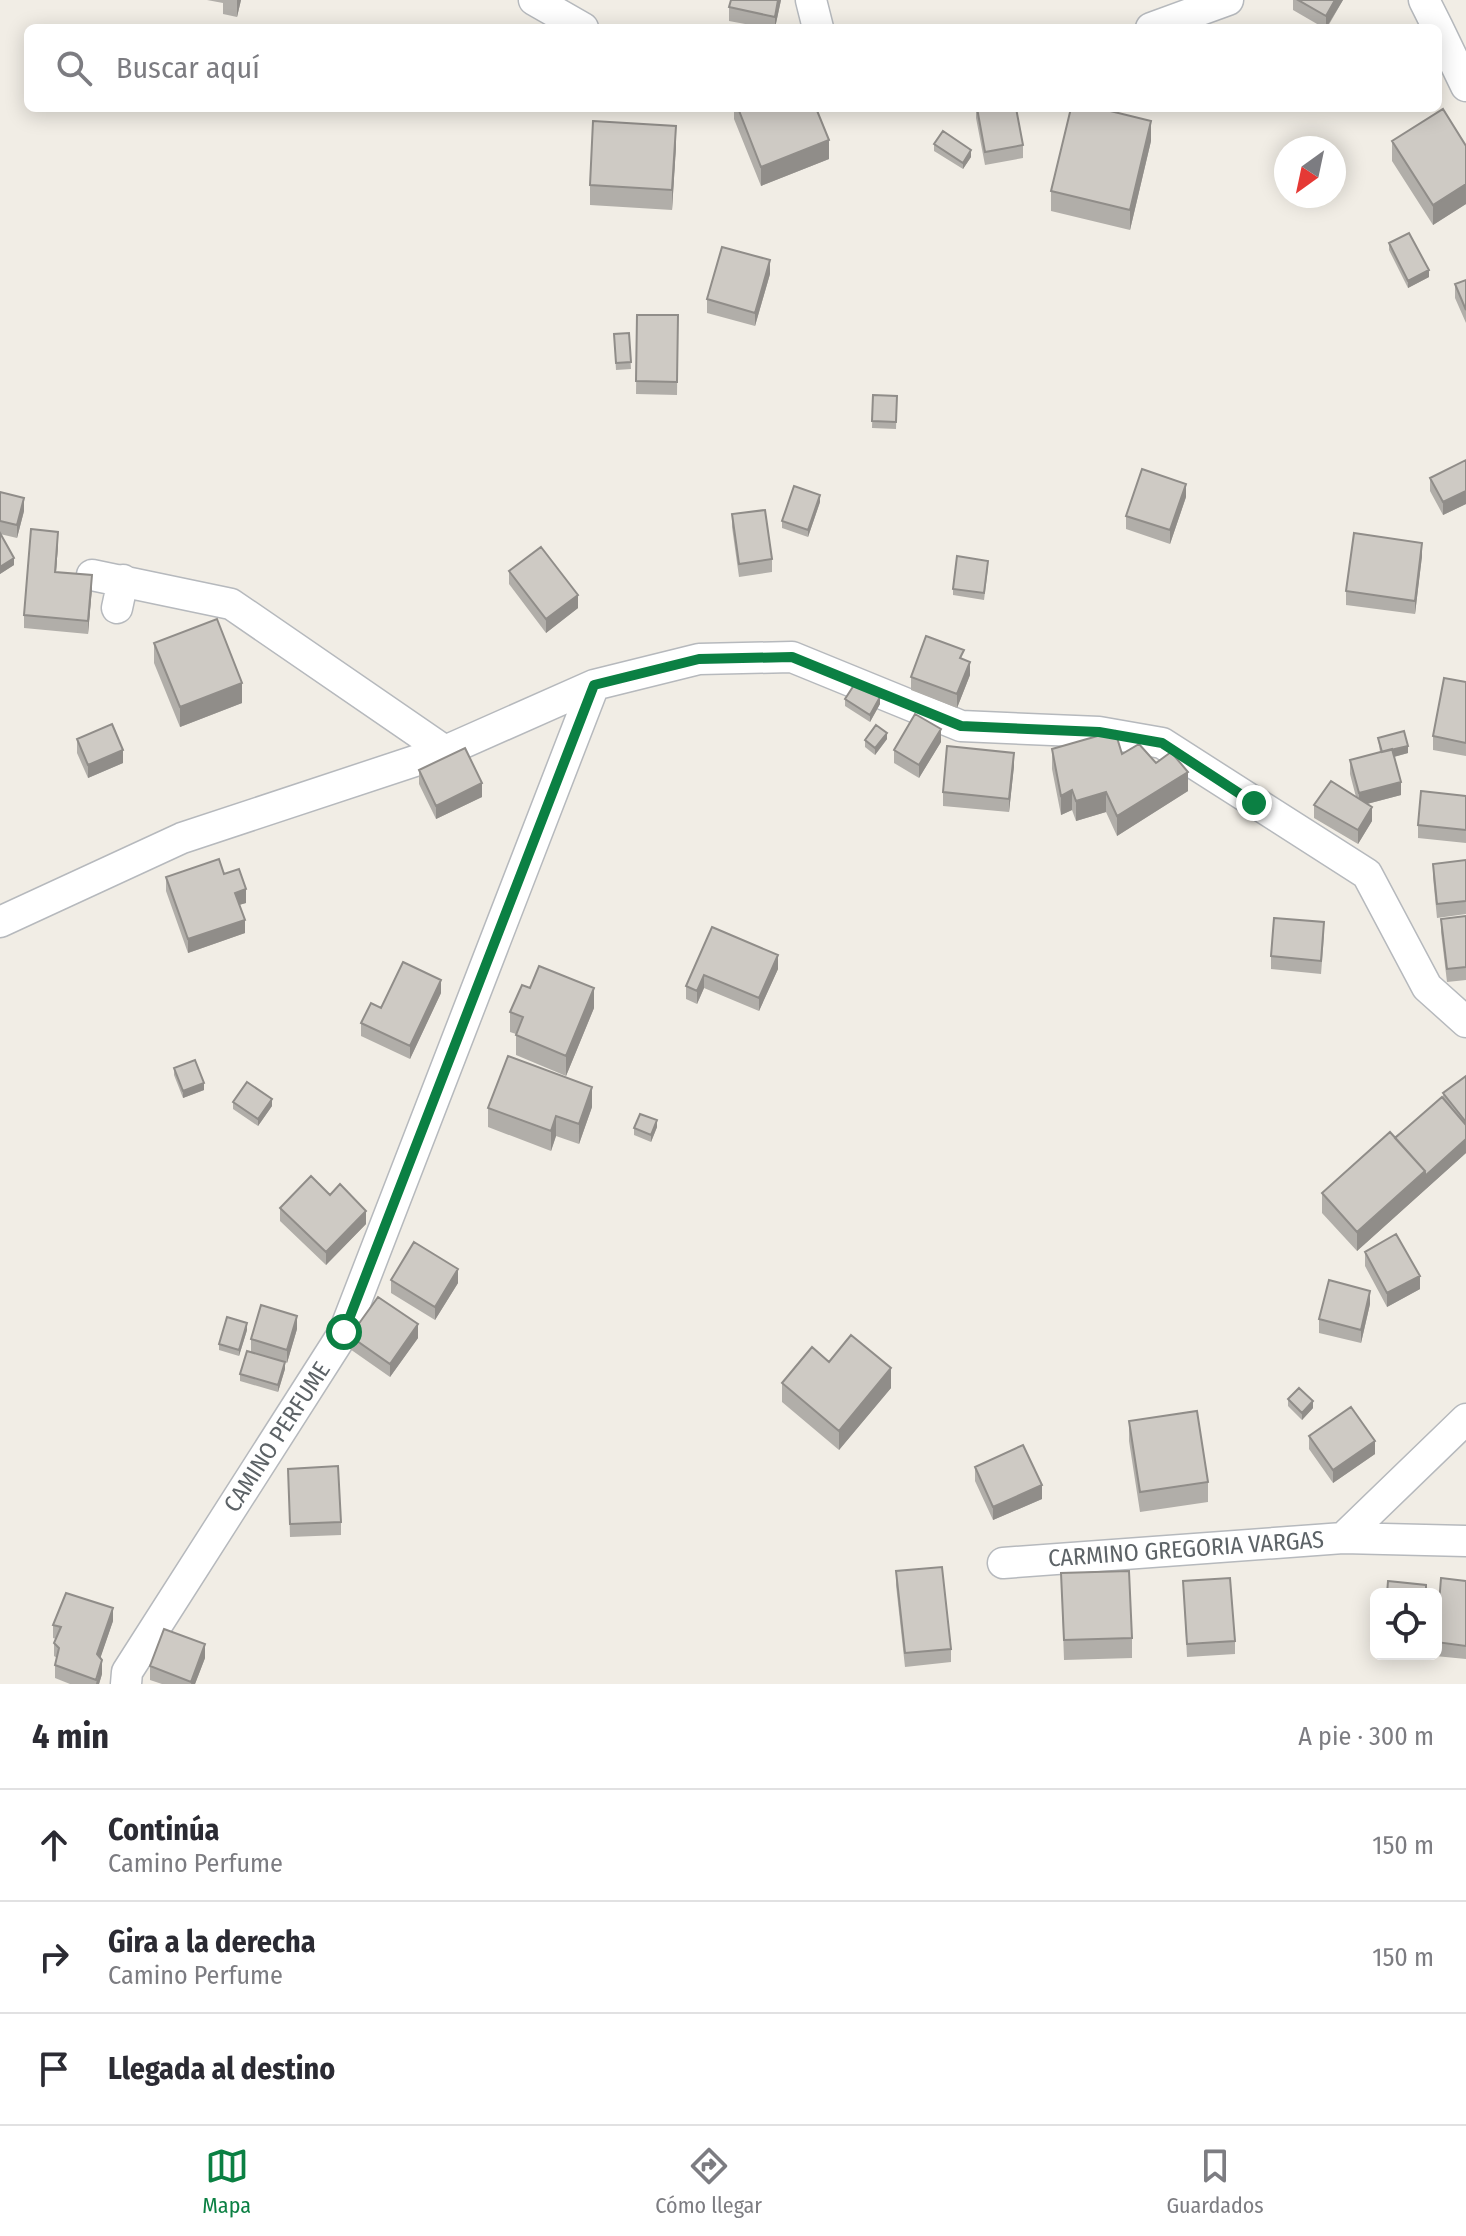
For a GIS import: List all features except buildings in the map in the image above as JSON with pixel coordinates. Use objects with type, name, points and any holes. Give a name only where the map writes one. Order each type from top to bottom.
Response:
[{"type":"street","points":[[534,0],[576,24]]},
{"type":"street","points":[[811,0],[817,24]]},
{"type":"street","points":[[1162,24],[1228,0]]},
{"type":"street","points":[[1424,0],[1436,24]]},
{"type":"street","points":[[1442,36],[1466,86]]},
{"type":"street","points":[[92,575],[120,594],[231,604],[445,751]]},
{"type":"street","points":[[0,922],[182,838],[445,751],[594,685],[699,659],[792,657],[961,726],[1099,732],[1162,743],[1367,874],[1427,987],[1466,1022]]},
{"type":"street","name":"CAMINO PERFUME","points":[[126,1684],[127,1672],[344,1332],[594,685]]},
{"type":"street","name":"CARMINO GREGORIA VARGAS","points":[[1003,1563],[1343,1538],[1466,1419]]},
{"type":"street","points":[[1343,1538],[1466,1541]]},
{"type":"route","points":[[344,1332],[594,685],[699,659],[792,657],[961,726],[1099,732],[1162,743],[1254,803]]}]
